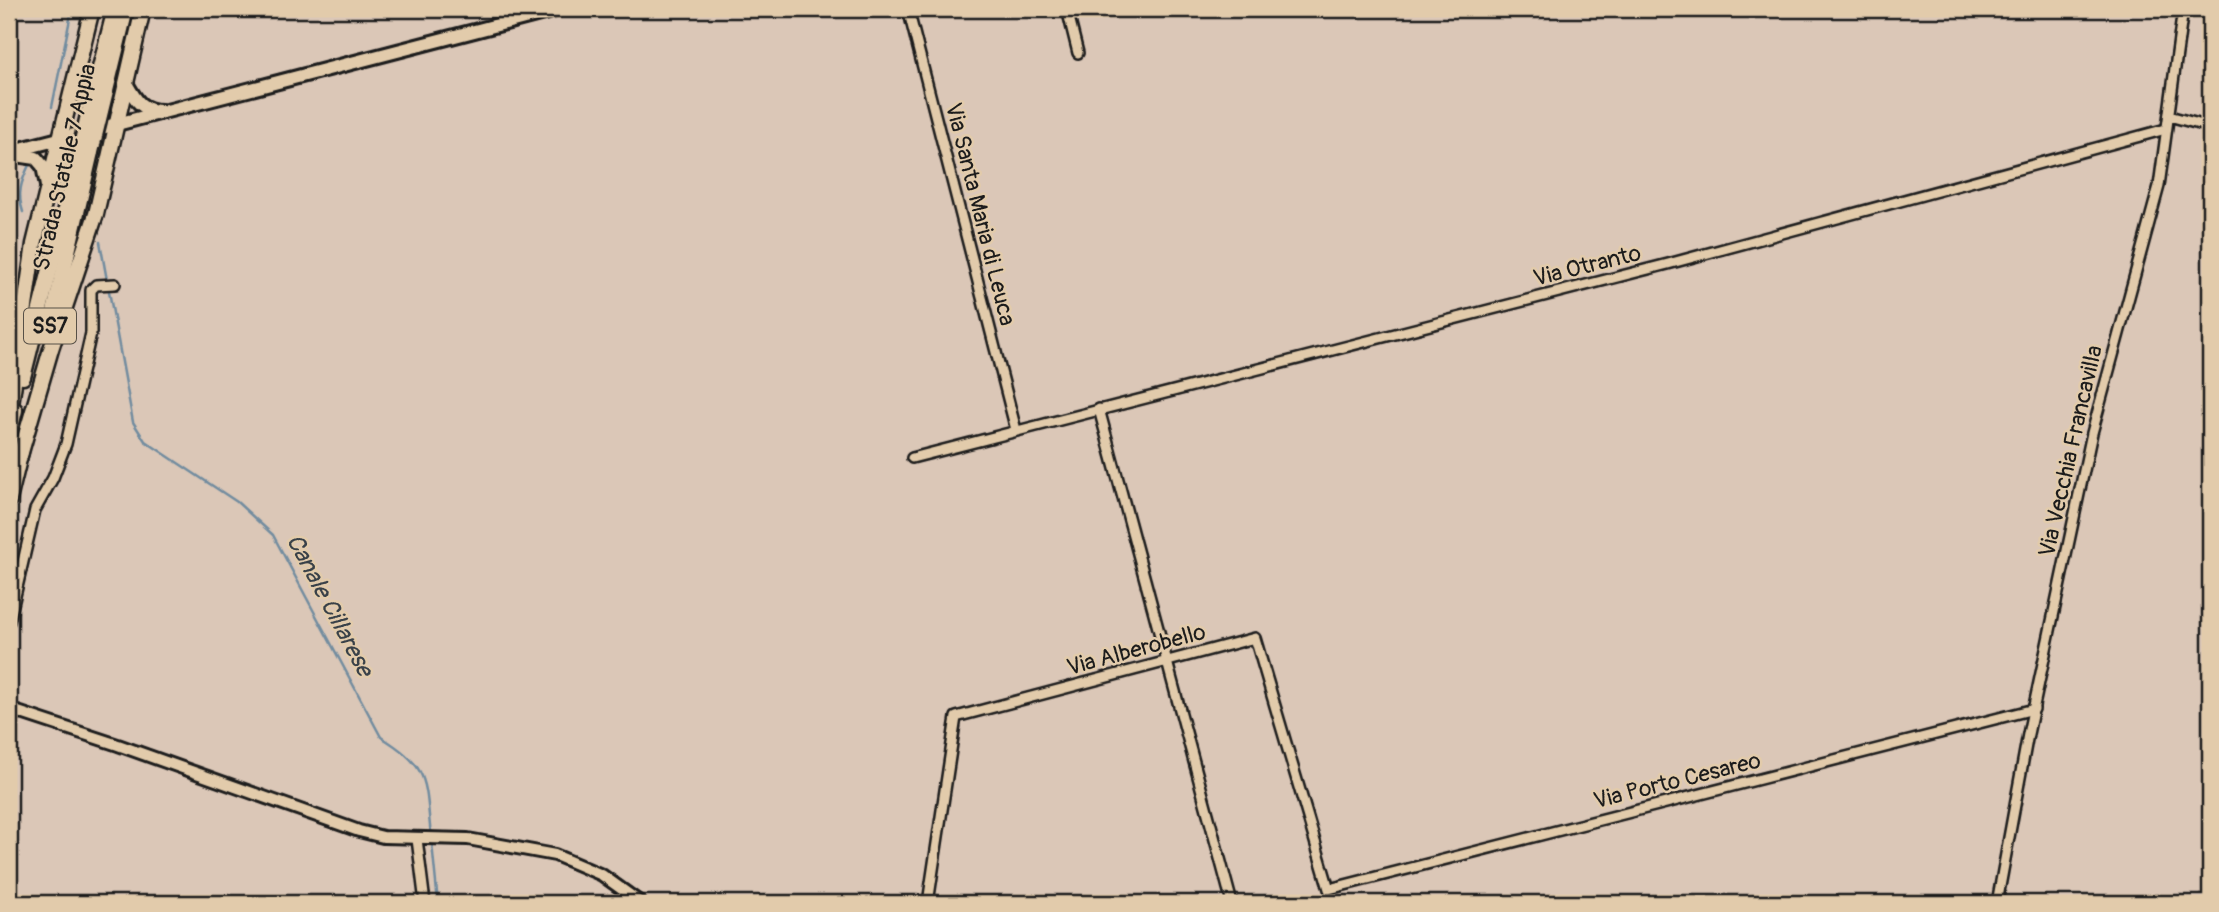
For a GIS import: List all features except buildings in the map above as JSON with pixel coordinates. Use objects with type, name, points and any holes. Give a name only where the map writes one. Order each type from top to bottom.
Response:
[{"type":"highway","points":[[9,418],[34,244],[92,9]]},
{"type":"highway","name":"Strada Statale 7 Appia","points":[[9,500],[115,9]]},
{"type":"highway","name":"Strada Statale 7 Appia","points":[[95,111],[125,9]]},
{"type":"highway","points":[[19,459],[51,349],[96,214],[143,9]]},
{"type":"highway","name":"Strada Statale 7 Appia","points":[[9,435],[85,153]]},
{"type":"main road","points":[[9,154],[559,9]]},
{"type":"main road","points":[[127,85],[137,103],[144,107],[170,111]]},
{"type":"main road","points":[[9,154],[26,154],[36,158],[43,166],[47,186]]},
{"type":"street","name":"Via Santa Maria di Leuca","points":[[908,9],[1016,430]]},
{"type":"street","points":[[1068,9],[1078,54]]},
{"type":"street","name":"Via Vecchia Francavilla","points":[[1997,903],[2034,709],[2092,433],[2160,186],[2183,9]]},
{"type":"street","points":[[2169,116],[2210,127]]},
{"type":"street","name":"Via Otranto","points":[[912,458],[1668,264],[2166,129]]},
{"type":"street","points":[[9,622],[36,510],[53,478],[65,444],[91,333],[91,290],[96,285],[116,284]]},
{"type":"street","points":[[1099,408],[1232,903]]},
{"type":"street","name":"Via Alberobello","points":[[928,903],[956,717],[1255,638],[1329,889]]},
{"type":"street","points":[[9,709],[359,831],[383,837],[443,838],[506,845],[555,855],[602,875],[641,903]]},
{"type":"street","name":"Via Porto Cesareo","points":[[1329,889],[2034,709]]},
{"type":"street","points":[[417,839],[425,903]]},
{"type":"waterway","name":"Canale Cillarese","points":[[52,107],[72,9]]},
{"type":"waterway","name":"Canale Cillarese","points":[[23,212],[21,188],[29,165]]},
{"type":"waterway","name":"Canale Cillarese","points":[[100,242],[133,422],[145,441],[237,502],[273,535],[381,737],[417,767],[426,789],[431,836]]},
{"type":"waterway","name":"Canale Cillarese","points":[[432,843],[438,903]]}]
